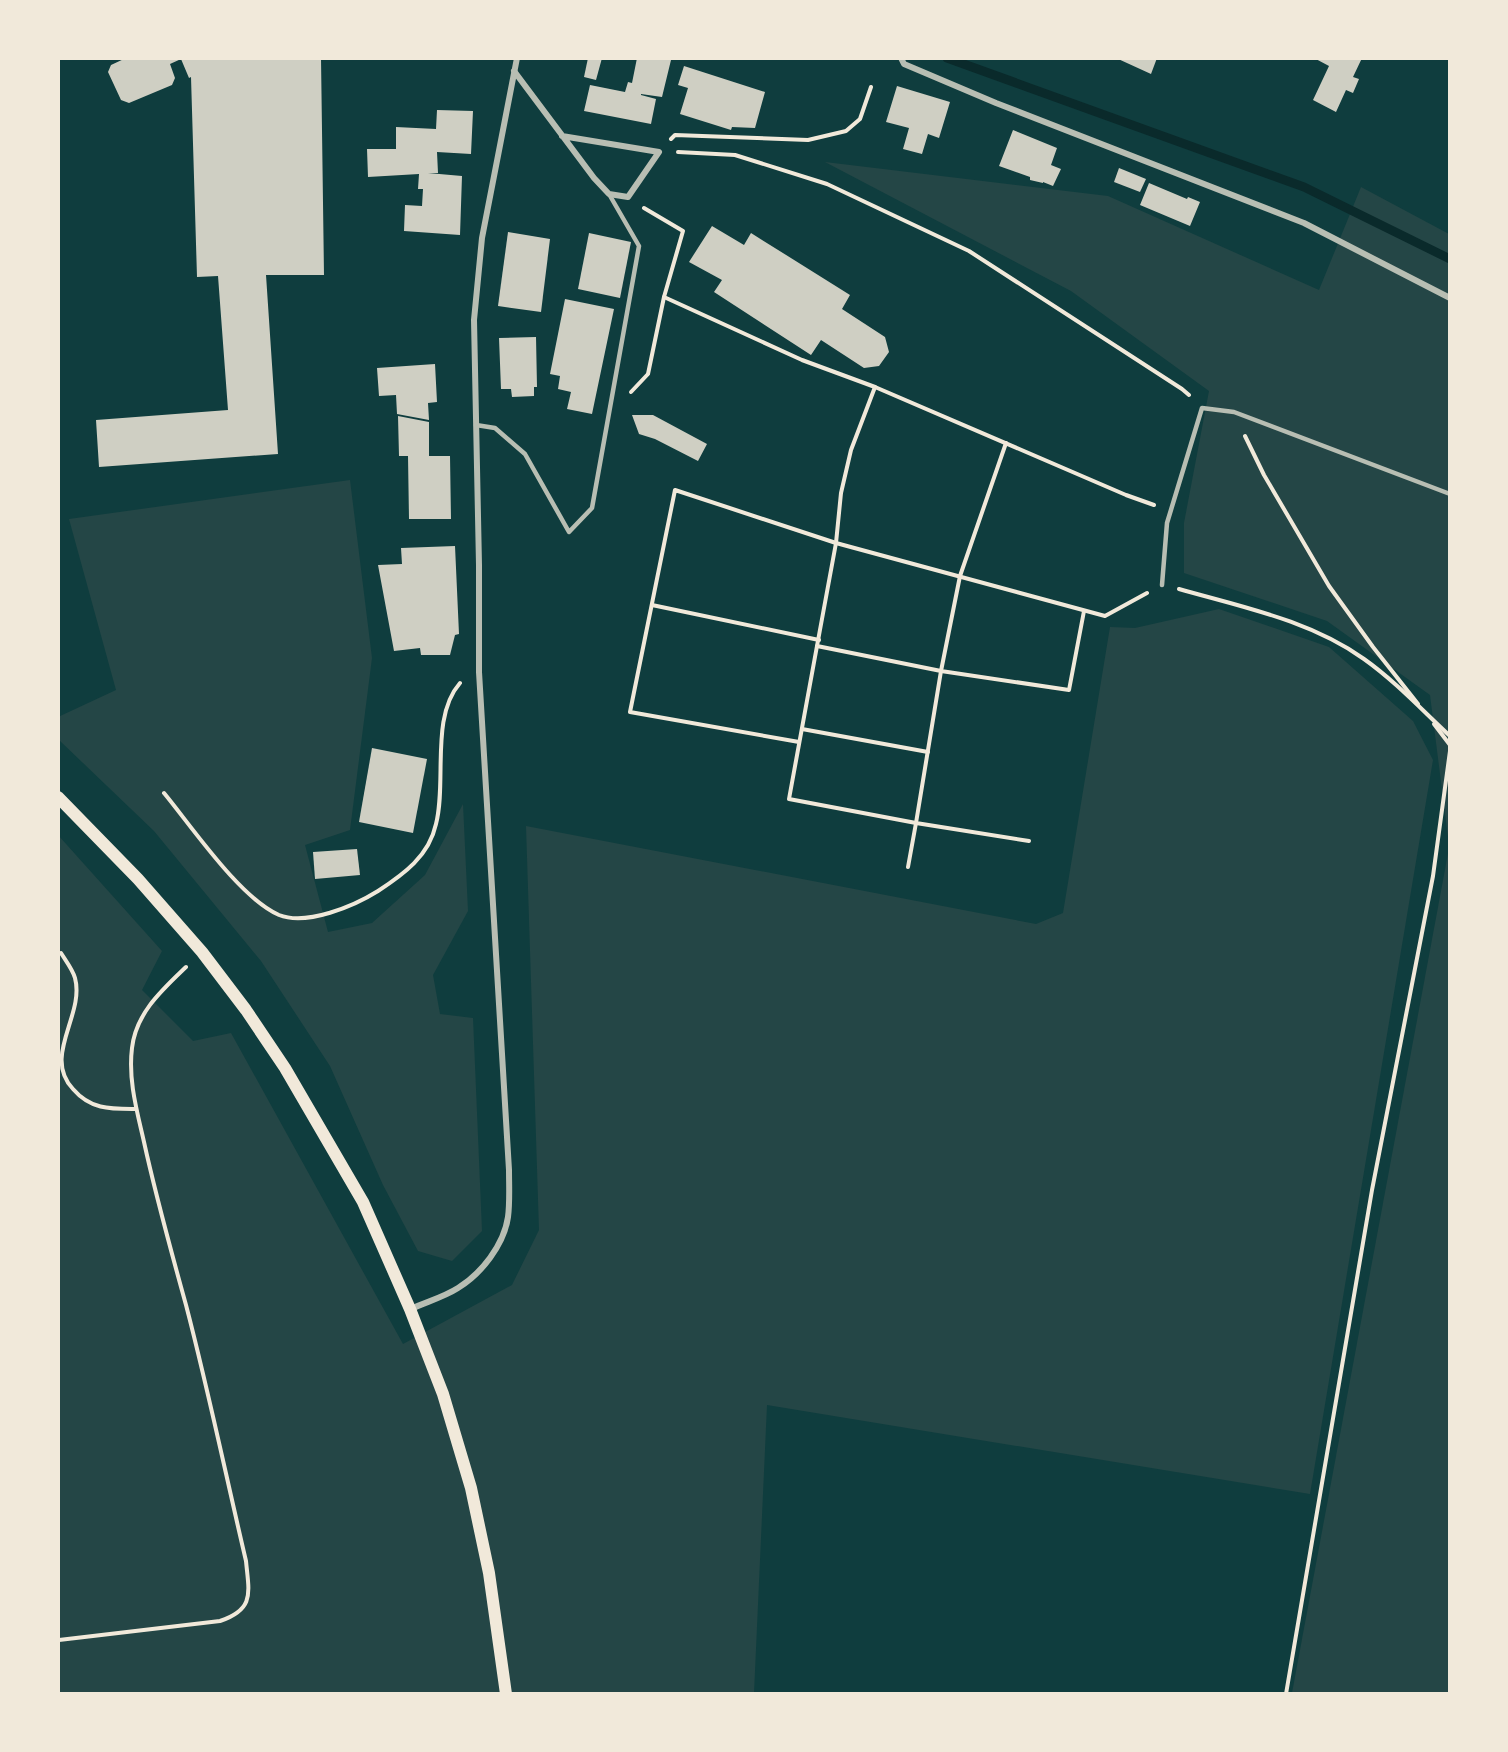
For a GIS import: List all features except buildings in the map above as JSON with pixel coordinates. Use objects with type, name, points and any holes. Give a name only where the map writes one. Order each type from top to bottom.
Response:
[{"type":"main road","points":[[58,797],[138,879],[202,952],[246,1010],[285,1068],[363,1202],[410,1310],[443,1394],[471,1488],[489,1573],[506,1694]]},
{"type":"street","points":[[410,1310],[458,1288],[478,1272],[493,1254],[504,1233],[508,1217],[509,1170],[478,672],[479,565],[474,320],[482,238],[517,58]]},
{"type":"street","points":[[901,58],[904,64],[996,103],[1304,223],[1449,298]]},
{"type":"street","points":[[514,71],[562,136],[594,178],[609,194],[628,197],[659,152],[562,136]]},
{"type":"lane","points":[[476,425],[495,428],[525,454],[569,532],[592,508],[639,246],[609,194]]},
{"type":"lane","points":[[1162,585],[1167,523],[1202,408],[1234,412],[1449,494]]},
{"type":"path","points":[[659,152],[675,135],[808,140],[846,131],[860,119],[871,87]]},
{"type":"path","points":[[659,152],[735,154],[837,189],[969,251],[1182,389],[1202,408]]},
{"type":"path","points":[[612,388],[632,393],[648,374],[664,297],[683,231],[640,206]]},
{"type":"path","points":[[664,297],[802,360],[875,387],[1126,495],[1170,511]]},
{"type":"path","points":[[875,387],[851,450],[842,493],[836,543],[789,799],[1029,841]]},
{"type":"path","points":[[1234,412],[1264,475],[1329,586],[1449,745]]},
{"type":"path","points":[[909,867],[941,670],[960,576],[1005,442]]},
{"type":"path","points":[[799,742],[630,712],[675,489],[836,543],[1105,616],[1162,585],[1305,626],[1364,658],[1449,736]]},
{"type":"path","points":[[652,605],[819,640]]},
{"type":"path","points":[[817,646],[941,670],[1069,690],[1084,611]]},
{"type":"path","points":[[164,793],[237,881],[263,906],[280,915],[290,917],[309,917],[342,909],[370,896],[400,876],[416,863],[427,849],[436,825],[440,797],[446,706],[454,689],[461,681],[478,672]]},
{"type":"path","points":[[802,729],[927,752]]},
{"type":"path","points":[[1286,1694],[1372,1190],[1433,876],[1449,750]]},
{"type":"path","points":[[59,1640],[220,1621],[237,1615],[244,1606],[248,1590],[246,1561],[192,1327],[151,1175],[131,1082],[132,1048],[135,1032],[142,1016],[156,997],[202,952]]},
{"type":"path","points":[[61,953],[75,978],[72,1013],[61,1054],[67,1083],[88,1103],[101,1109],[136,1109]]},
{"type":"shaded area","points":[[825,162],[1108,196],[1319,290],[1361,187],[1449,234],[1449,845],[1430,695],[1327,621],[1184,573],[1184,523],[1209,391],[1071,291]]},
{"type":"shaded area","points":[[350,480],[372,658],[350,830],[305,845],[328,932],[372,923],[425,875],[463,804],[468,911],[433,975],[440,1014],[473,1018],[482,1231],[452,1261],[418,1251],[383,1185],[330,1066],[261,961],[154,831],[59,740],[58,717],[116,690],[69,519]]},
{"type":"shaded area","points":[[1219,609],[1329,647],[1413,721],[1433,760],[1310,1494],[767,1405],[754,1693],[59,1693],[58,835],[162,951],[142,990],[193,1041],[231,1033],[403,1344],[512,1285],[539,1230],[526,826],[1036,924],[1063,913],[1110,627],[1135,628]]},
{"type":"shaded area","points":[[1449,848],[1449,1693],[1292,1693]]},
{"type":"waterway","points":[[947,58],[1304,187],[1450,259]]}]
